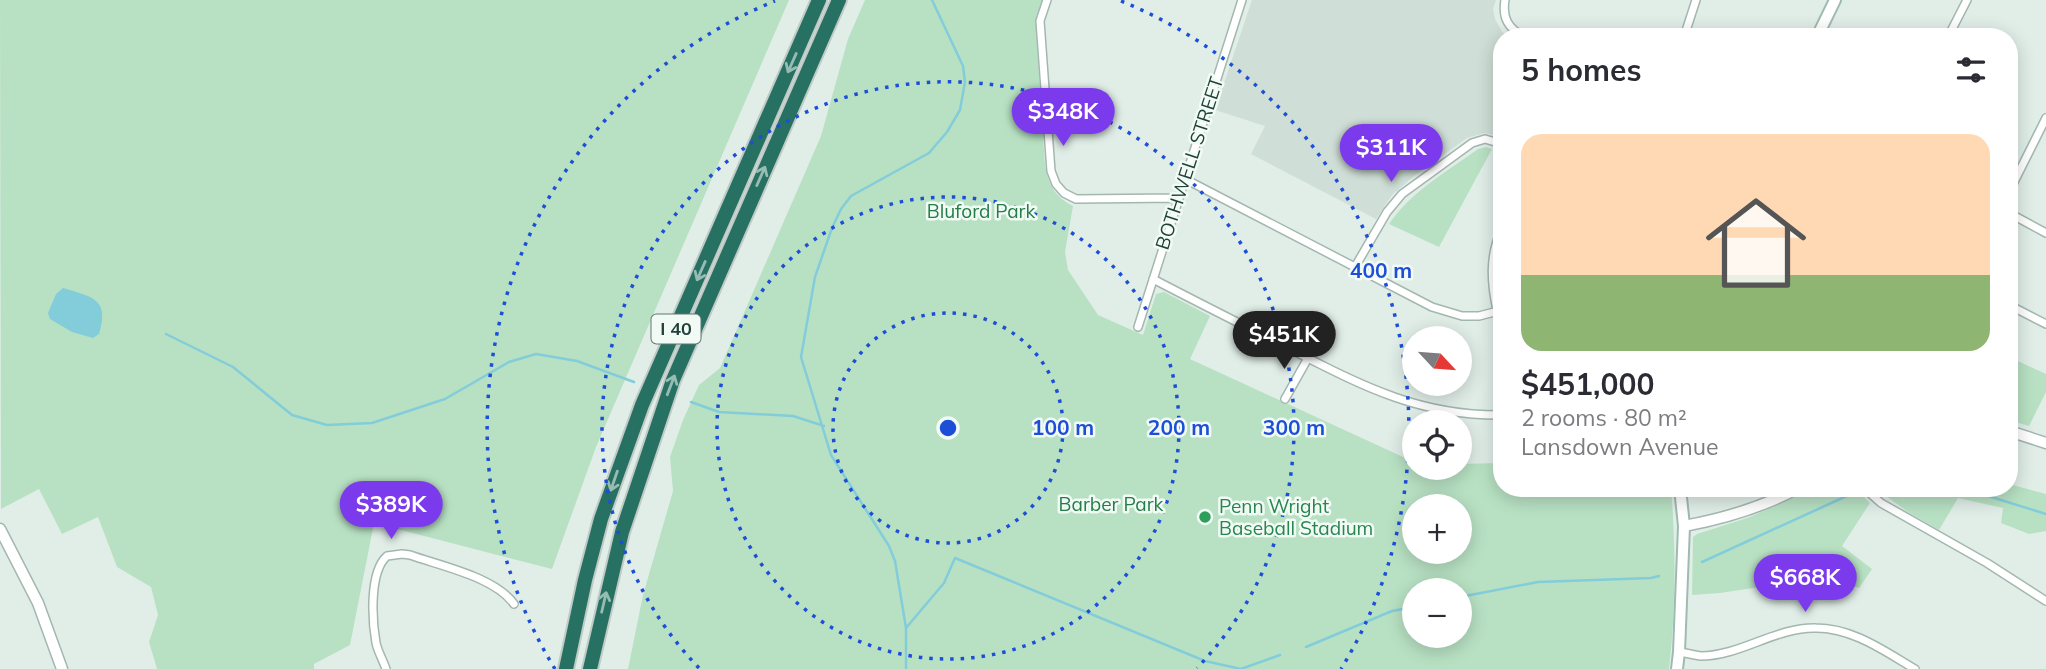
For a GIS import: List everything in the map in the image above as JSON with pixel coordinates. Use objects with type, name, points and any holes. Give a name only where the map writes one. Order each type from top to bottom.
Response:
[{"type":"highway","name":"I 40","points":[[566,669],[584,580],[601,519],[634,428],[819,0]]},
{"type":"highway","name":"I 40","points":[[590,669],[622,532],[670,388],[839,0]]},
{"type":"main road","points":[[1821,28],[1835,0]]},
{"type":"main road","points":[[1677,669],[1684,526],[1681,497]]},
{"type":"street","points":[[1047,0],[1040,21],[1051,171],[1056,184],[1076,199],[1178,198]]},
{"type":"street","name":"BOTHWELL STREET","points":[[1138,327],[1242,0]]},
{"type":"street","points":[[1505,0],[1503,12],[1511,28]]},
{"type":"street","points":[[1687,28],[1696,0]]},
{"type":"street","points":[[1953,28],[1967,0]]},
{"type":"street","points":[[1046,101],[1104,97]]},
{"type":"street","points":[[2018,174],[2046,118]]},
{"type":"street","points":[[1354,267],[1387,212],[1402,194],[1472,143],[1485,139],[1493,141]]},
{"type":"street","points":[[1185,179],[1432,307],[1462,316],[1479,316],[1493,312]]},
{"type":"street","points":[[2018,218],[2046,233]]},
{"type":"street","points":[[1493,257],[1493,289]]},
{"type":"street","points":[[1153,279],[1358,384],[1405,402],[1468,416],[1493,415]]},
{"type":"street","points":[[2018,310],[2046,324]]},
{"type":"street","points":[[1285,398],[1308,358]]},
{"type":"street","points":[[2018,434],[2046,443]]},
{"type":"street","points":[[1684,526],[1747,510],[1777,497]]},
{"type":"street","points":[[1874,497],[2046,601]]},
{"type":"street","points":[[0,529],[38,603],[61,669]]},
{"type":"street","points":[[386,669],[377,646],[373,618],[378,568],[387,556],[410,555],[493,584],[507,593],[514,604]]},
{"type":"street","points":[[1679,652],[1700,656],[1720,653],[1799,629],[1817,628],[1852,635],[1915,669]]},
{"type":"shaded area","points":[[1252,0],[1496,0],[1493,9],[1500,28],[1493,28],[1493,135],[1484,133],[1467,138],[1414,176],[1392,195],[1376,219],[1251,154],[1265,126],[1215,110]]},
{"type":"green space","points":[[0,0],[789,0],[596,447],[552,569],[374,523],[350,645],[314,664],[314,669],[157,669],[149,642],[158,615],[151,587],[117,567],[98,517],[62,534],[39,489],[1,509]]},
{"type":"green space","name":"Barber Park","points":[[865,0],[1043,0],[1036,16],[1036,30],[1045,165],[1053,189],[1073,206],[1065,252],[1068,270],[1098,315],[1143,335],[1156,294],[1164,292],[1210,316],[1190,359],[1402,456],[1402,480],[1472,480],[1472,464],[1493,463],[1493,497],[1672,497],[1674,579],[1669,669],[628,669],[643,595],[673,491],[670,457],[699,385],[720,368],[821,136],[848,39]]},
{"type":"green space","points":[[1478,149],[1492,149],[1439,247],[1389,224],[1408,202],[1430,183]]},
{"type":"green space","points":[[2018,361],[2046,374],[2046,392],[2029,426],[2018,423]]},
{"type":"green space","points":[[2018,486],[2046,494],[2046,531],[2029,534],[2001,523],[2003,508],[1958,498],[1939,530],[1887,497],[2018,497]]},
{"type":"green space","points":[[1796,497],[1864,497],[1870,503],[1842,546],[1872,569],[1859,588],[1831,579],[1813,579],[1692,595],[1693,537]]},
{"type":"water","points":[[63,288],[90,297],[100,306],[102,322],[99,334],[93,338],[72,332],[50,319],[48,313],[56,294]]},
{"type":"waterway","points":[[906,669],[906,628],[895,561],[889,546],[831,455],[801,357],[815,277],[841,209],[851,196],[929,153],[947,132],[960,110],[965,82],[963,66],[932,0]]},
{"type":"waterway","points":[[166,334],[233,367],[292,415],[327,425],[372,423],[445,399],[509,362],[536,354],[577,361],[634,382]]},
{"type":"waterway","points":[[691,402],[719,412],[793,416],[824,426]]},
{"type":"waterway","points":[[1702,562],[1844,497]]},
{"type":"waterway","points":[[1991,497],[2046,514]]},
{"type":"waterway","points":[[906,628],[944,583],[955,558],[1205,661],[1241,669],[1280,655]]},
{"type":"waterway","points":[[1472,595],[1538,582],[1659,576]]},
{"type":"waterway","points":[[1306,647],[1402,609]]},
{"type":"place","name":"Penn Wright Baseball Stadium","points":[[1205,517]]},
{"type":"park label","name":"Bluford Park","points":[[981,211]]}]
